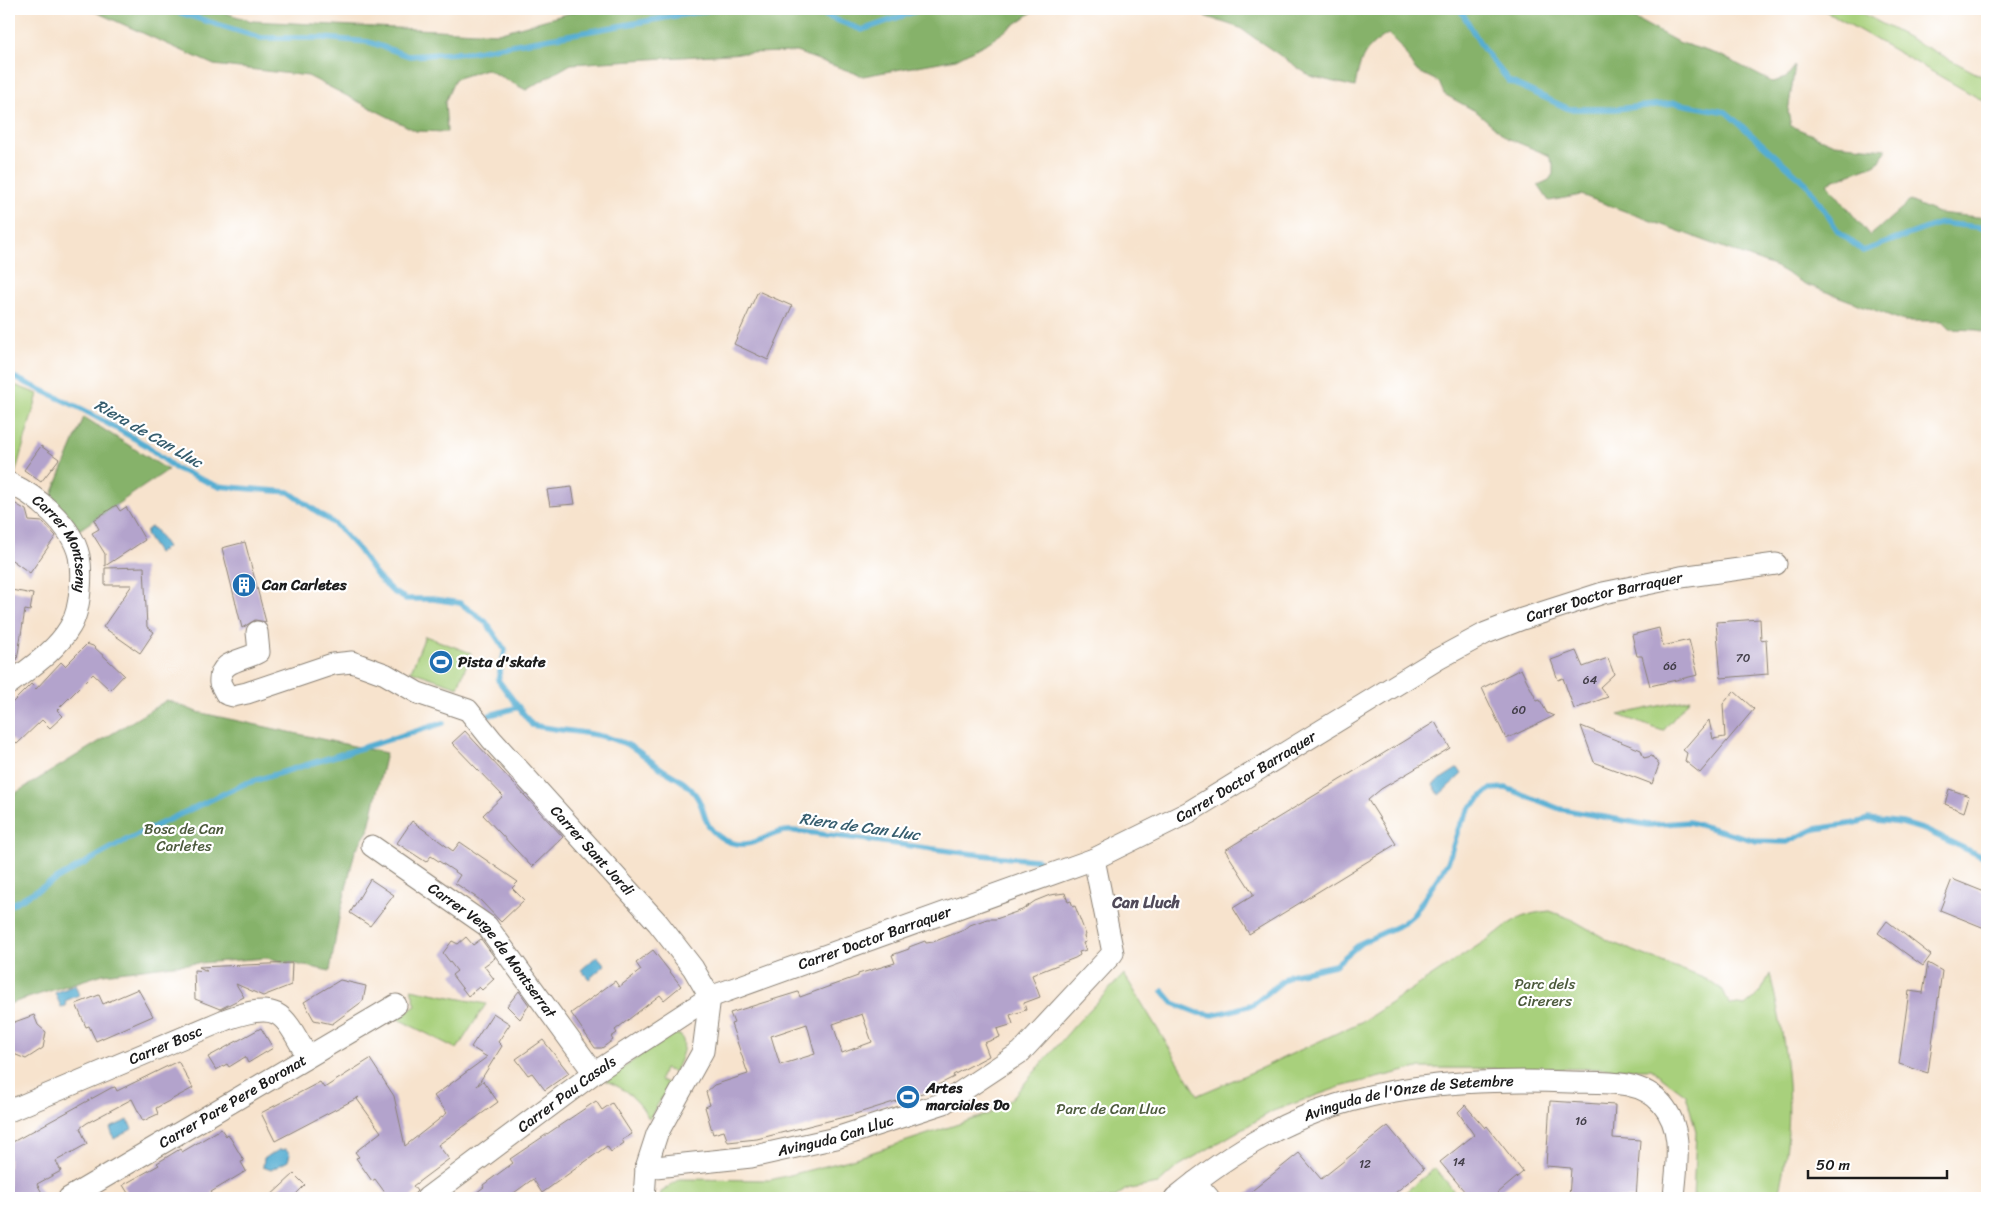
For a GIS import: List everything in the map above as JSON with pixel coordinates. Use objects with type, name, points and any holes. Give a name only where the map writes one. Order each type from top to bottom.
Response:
[{"type":"street","name":"Carrer Montseny","points":[[9,483],[32,497],[64,528],[79,555],[81,582],[79,603],[71,626],[59,643],[9,684]]},
{"type":"street","name":"Carrer Doctor Barraquer","points":[[710,998],[1094,859],[1189,812],[1438,659],[1486,634],[1522,619],[1603,593],[1680,577],[1776,564]]},
{"type":"street","name":"Carrer Sant Jordi","points":[[257,632],[259,652],[231,662],[222,671],[220,683],[226,694],[233,696],[247,693],[333,664],[352,662],[385,674],[418,692],[468,710],[492,740],[658,924],[693,968],[710,998]]},
{"type":"street","name":"Carrer Verge de Montserrat","points":[[372,846],[486,926],[594,1073]]},
{"type":"street","name":"Avinguda Can Lluc","points":[[646,1168],[751,1157],[836,1138],[944,1103],[1021,1052],[1113,953],[1094,859]]},
{"type":"street","name":"Carrer Pau Casals","points":[[427,1198],[594,1073],[710,998]]},
{"type":"street","points":[[644,1198],[646,1168],[657,1134],[703,1051],[710,998]]},
{"type":"street","name":"Carrer Pare Pere Boronat","points":[[69,1198],[396,1004]]},
{"type":"street","name":"Carrer Bosc","points":[[9,1111],[227,1020],[254,1011],[279,1015],[287,1021],[307,1056]]},
{"type":"street","name":"Avinguda de l'Onze de Setembre","points":[[1175,1198],[1225,1159],[1266,1134],[1346,1103],[1396,1090],[1426,1086],[1532,1081],[1597,1083],[1642,1088],[1653,1094],[1662,1104],[1676,1128],[1678,1144],[1674,1198]]},
{"type":"street","points":[[1195,1182],[1209,1198]]},
{"type":"green space","points":[[89,9],[212,9],[252,21],[498,33],[584,9],[1037,9],[989,42],[956,59],[863,76],[796,52],[744,53],[571,64],[526,90],[486,69],[455,79],[445,102],[447,132],[416,131],[308,76],[214,65]]},
{"type":"green space","points":[[1183,9],[1617,9],[1678,42],[1720,55],[1772,82],[1786,78],[1795,66],[1788,112],[1791,126],[1834,144],[1886,149],[1880,161],[1874,165],[1827,183],[1870,236],[1910,201],[1938,213],[1987,218],[1987,333],[1977,330],[1950,329],[1942,321],[1904,321],[1805,284],[1776,267],[1581,195],[1549,201],[1538,185],[1549,180],[1553,174],[1553,164],[1548,155],[1507,138],[1477,112],[1444,94],[1439,82],[1415,70],[1402,48],[1388,34],[1373,45],[1364,56],[1355,87],[1310,76],[1240,28]]},
{"type":"green space","points":[[1822,9],[1854,9],[1987,79],[1987,103]]},
{"type":"green space","points":[[9,383],[38,394],[15,474],[9,471]]},
{"type":"green space","points":[[84,417],[168,470],[79,530],[70,516],[51,497]]},
{"type":"green space","name":"Pista d'skate","points":[[425,636],[471,653],[458,687],[411,671]]},
{"type":"green space","points":[[1690,699],[1663,731],[1618,715]]},
{"type":"green space","name":"Bosc de Can Carletes","points":[[167,700],[197,712],[386,753],[368,831],[355,851],[339,918],[330,971],[266,958],[174,965],[103,974],[9,1004],[9,797]]},
{"type":"green space","points":[[1550,911],[1571,919],[1613,943],[1706,979],[1723,991],[1730,1004],[1745,1006],[1760,993],[1770,974],[1786,1058],[1789,1114],[1783,1169],[1777,1198],[1693,1198],[1696,1131],[1686,1095],[1651,1069],[1417,1068],[1340,1087],[1273,1111],[1177,1167],[1158,1184],[1125,1190],[1114,1198],[660,1198],[661,1192],[679,1179],[770,1180],[849,1160],[989,1114],[1012,1098],[1076,1024],[1124,974],[1198,1095],[1365,1020],[1515,920],[1535,913]]},
{"type":"green space","points":[[411,989],[486,1004],[457,1049],[396,1018],[416,1006]]},
{"type":"green space","points":[[669,1034],[680,1035],[683,1039],[682,1053],[675,1072],[664,1069],[660,1080],[670,1084],[649,1119],[641,1106],[631,1096],[619,1087],[606,1081]]},
{"type":"green space","points":[[1435,1168],[1460,1198],[1398,1198]]},
{"type":"water","points":[[151,527],[155,529],[167,547],[158,553],[146,535],[147,530]]},
{"type":"water","points":[[1458,768],[1462,774],[1439,795],[1433,784]]},
{"type":"water","points":[[597,956],[605,965],[589,979],[581,970]]},
{"type":"water","points":[[75,985],[79,995],[65,1001],[66,1006],[61,1007],[55,993]]},
{"type":"water","points":[[128,1120],[132,1129],[114,1139],[110,1128]]},
{"type":"water","points":[[286,1149],[290,1154],[288,1161],[271,1170],[263,1167],[264,1158],[279,1150]]},
{"type":"building","points":[[758,291],[792,306],[768,360],[734,344]]},
{"type":"building","points":[[41,446],[59,459],[41,482],[24,470]]},
{"type":"building","points":[[572,487],[575,504],[550,506],[547,490]]},
{"type":"building","points":[[9,500],[26,510],[29,521],[43,522],[56,536],[30,573],[9,558]]},
{"type":"building","points":[[116,505],[120,511],[126,507],[145,540],[105,566],[105,554],[92,533],[99,529],[94,520]]},
{"type":"building","name":"Can Carletes","points":[[245,542],[266,622],[255,620],[242,628],[222,548]]},
{"type":"building","points":[[144,567],[147,627],[154,632],[140,653],[103,627],[132,585],[105,585],[105,568]]},
{"type":"building","points":[[11,590],[33,594],[30,611],[25,610],[17,660],[9,659],[9,596]]},
{"type":"building","points":[[1760,619],[1761,640],[1766,639],[1768,674],[1721,678],[1716,622]]},
{"type":"building","points":[[1659,628],[1663,646],[1689,640],[1698,675],[1650,686],[1642,656],[1637,656],[1632,635]]},
{"type":"building","points":[[87,644],[93,646],[124,675],[110,690],[93,674],[57,710],[63,716],[50,728],[42,720],[17,744],[9,737],[9,706],[31,684],[36,689],[61,662],[65,666]]},
{"type":"building","points":[[1576,651],[1583,667],[1608,658],[1614,674],[1600,687],[1608,697],[1574,709],[1563,678],[1558,680],[1551,660]]},
{"type":"building","points":[[1521,669],[1537,701],[1540,700],[1547,713],[1554,716],[1506,739],[1482,688]]},
{"type":"building","points":[[1734,691],[1754,709],[1700,773],[1685,761],[1687,753],[1683,750],[1709,720],[1713,739],[1725,737],[1723,704]]},
{"type":"building","points":[[1435,722],[1450,748],[1381,789],[1368,800],[1396,844],[1249,934],[1233,908],[1254,895],[1225,850]]},
{"type":"building","points":[[1581,726],[1641,750],[1644,758],[1652,756],[1659,765],[1652,784],[1594,762]]},
{"type":"building","points":[[465,731],[563,837],[532,867],[483,815],[503,796],[452,743]]},
{"type":"building","points":[[1949,789],[1969,796],[1964,812],[1945,804]]},
{"type":"building","points":[[412,821],[453,851],[460,842],[518,882],[512,888],[524,900],[501,922],[480,900],[455,883],[460,875],[431,856],[426,862],[397,843]]},
{"type":"building","points":[[370,879],[394,895],[370,926],[350,913]]},
{"type":"building","points":[[1952,879],[1987,893],[1987,929],[1940,910]]},
{"type":"building","points":[[1065,893],[1068,902],[1071,901],[1073,907],[1075,906],[1086,935],[1084,936],[1086,942],[1083,943],[1086,950],[1079,952],[1080,955],[1075,958],[1032,975],[1040,997],[1024,1003],[1026,1010],[1010,1015],[1013,1024],[997,1029],[1000,1037],[984,1043],[989,1056],[953,1075],[954,1077],[932,1088],[932,1090],[852,1115],[757,1139],[728,1142],[724,1131],[713,1134],[705,1107],[710,1105],[706,1092],[714,1085],[748,1074],[731,1024],[734,1023],[730,1013],[798,992],[800,997],[858,976],[858,974],[895,963],[892,955],[909,949],[909,947],[925,941],[926,943],[933,942],[964,930],[970,925],[1022,910],[1035,901],[1050,895]],"holes":[[[862,1014],[872,1042],[842,1053],[833,1024]],[[807,1024],[815,1054],[780,1065],[771,1036]]]},
{"type":"building","points":[[1887,921],[1931,955],[1923,966],[1878,933]]},
{"type":"building","points":[[466,937],[473,945],[481,939],[495,958],[484,966],[494,979],[482,990],[479,987],[468,996],[452,975],[457,971],[443,953],[452,941],[458,944]]},
{"type":"building","points":[[653,950],[681,986],[664,1000],[660,995],[615,1030],[617,1033],[611,1037],[613,1040],[602,1048],[595,1048],[571,1013],[615,981],[619,987],[641,970],[636,963]]},
{"type":"building","points":[[292,963],[291,985],[263,996],[236,984],[244,997],[220,1009],[195,999],[194,970],[207,971],[199,967]]},
{"type":"building","points":[[1928,963],[1942,971],[1928,1073],[1899,1064],[1909,991],[1923,993]]},
{"type":"building","points":[[340,980],[366,986],[363,1001],[332,1024],[314,1020],[304,1002]]},
{"type":"building","points":[[138,989],[153,1016],[96,1041],[89,1026],[86,1027],[76,1004],[99,995],[103,1004]]},
{"type":"building","points":[[519,991],[529,1005],[520,1019],[507,1006]]},
{"type":"building","points":[[493,1013],[510,1024],[498,1042],[502,1046],[477,1086],[483,1081],[498,1102],[438,1145],[449,1159],[413,1186],[417,1191],[410,1198],[389,1198],[375,1179],[372,1181],[356,1158],[359,1157],[355,1152],[381,1132],[357,1099],[359,1097],[275,1141],[261,1113],[320,1082],[324,1088],[370,1059],[394,1096],[405,1146],[447,1113],[434,1096],[487,1057],[471,1047]]},
{"type":"building","points":[[34,1015],[38,1025],[46,1032],[43,1048],[26,1059],[9,1052],[9,1024]]},
{"type":"building","points":[[261,1028],[273,1048],[248,1063],[245,1057],[229,1067],[227,1064],[216,1070],[208,1057]]},
{"type":"building","points":[[543,1040],[569,1073],[545,1090],[532,1073],[528,1075],[516,1059]]},
{"type":"building","points":[[178,1061],[193,1088],[156,1108],[158,1114],[143,1121],[132,1099],[87,1123],[80,1128],[87,1144],[56,1161],[61,1171],[37,1184],[45,1198],[9,1198],[9,1144],[111,1088],[115,1087],[117,1091]]},
{"type":"building","points":[[596,1101],[602,1110],[612,1103],[632,1134],[622,1140],[624,1143],[611,1152],[607,1146],[542,1193],[533,1179],[507,1198],[469,1198],[513,1163],[510,1159]]},
{"type":"building","points":[[1550,1101],[1615,1105],[1613,1138],[1640,1140],[1636,1198],[1569,1198],[1571,1168],[1546,1166]]},
{"type":"building","points":[[1465,1105],[1485,1128],[1487,1126],[1523,1172],[1492,1198],[1470,1198],[1440,1162],[1474,1135],[1458,1112]]},
{"type":"building","points":[[1388,1126],[1424,1169],[1389,1198],[1243,1198],[1299,1153],[1321,1179]]},
{"type":"building","points":[[221,1129],[226,1136],[228,1134],[244,1161],[241,1162],[246,1171],[211,1192],[215,1198],[131,1198],[123,1185],[159,1165],[157,1163],[180,1149],[182,1152]]},
{"type":"building","points":[[294,1174],[305,1185],[292,1198],[268,1198]]},
{"type":"waterway","points":[[168,9],[261,38],[323,38],[369,42],[409,56],[471,52],[715,9]]},
{"type":"waterway","points":[[808,9],[862,30],[922,9]]},
{"type":"waterway","points":[[1460,9],[1484,50],[1509,81],[1569,109],[1615,109],[1675,103],[1726,112],[1807,184],[1838,231],[1863,251],[1941,223],[1987,228]]},
{"type":"waterway","name":"Riera de Can Lluc","points":[[9,375],[82,409],[146,445],[175,468],[217,486],[289,492],[336,525],[358,549],[378,577],[392,591],[406,599],[433,599],[460,603],[486,622],[505,650],[498,680],[532,725],[593,734],[617,740],[632,747],[688,786],[699,800],[712,830],[725,840],[735,844],[753,843],[777,833],[794,831],[1007,858],[1038,860]]},
{"type":"waterway","points":[[490,715],[519,707]]},
{"type":"waterway","points":[[9,906],[124,841],[244,784],[443,723]]},
{"type":"waterway","name":"Riera de Can Lluc","points":[[1163,991],[1173,1003],[1198,1013],[1213,1015],[1234,1010],[1254,1004],[1290,975],[1335,965],[1361,943],[1402,924],[1414,914],[1448,862],[1459,827],[1470,808],[1490,789],[1506,788],[1560,809],[1648,825],[1689,822],[1757,841],[1787,842],[1815,829],[1856,823],[1868,819],[1902,823],[1925,830],[1987,859]]},
{"type":"place","name":"Can Carletes","points":[[244,585]]},
{"type":"place","name":"Pista d'skate","points":[[441,662]]},
{"type":"place","name":"Artes marciales Do","points":[[908,1097]]},
{"type":"district","name":"Can Lluch","points":[[1146,902]]},
{"type":"park label","name":"Parc dels Cirerers","points":[[1545,992]]},
{"type":"park label","name":"Parc de Can Lluc","points":[[1111,1109]]}]
